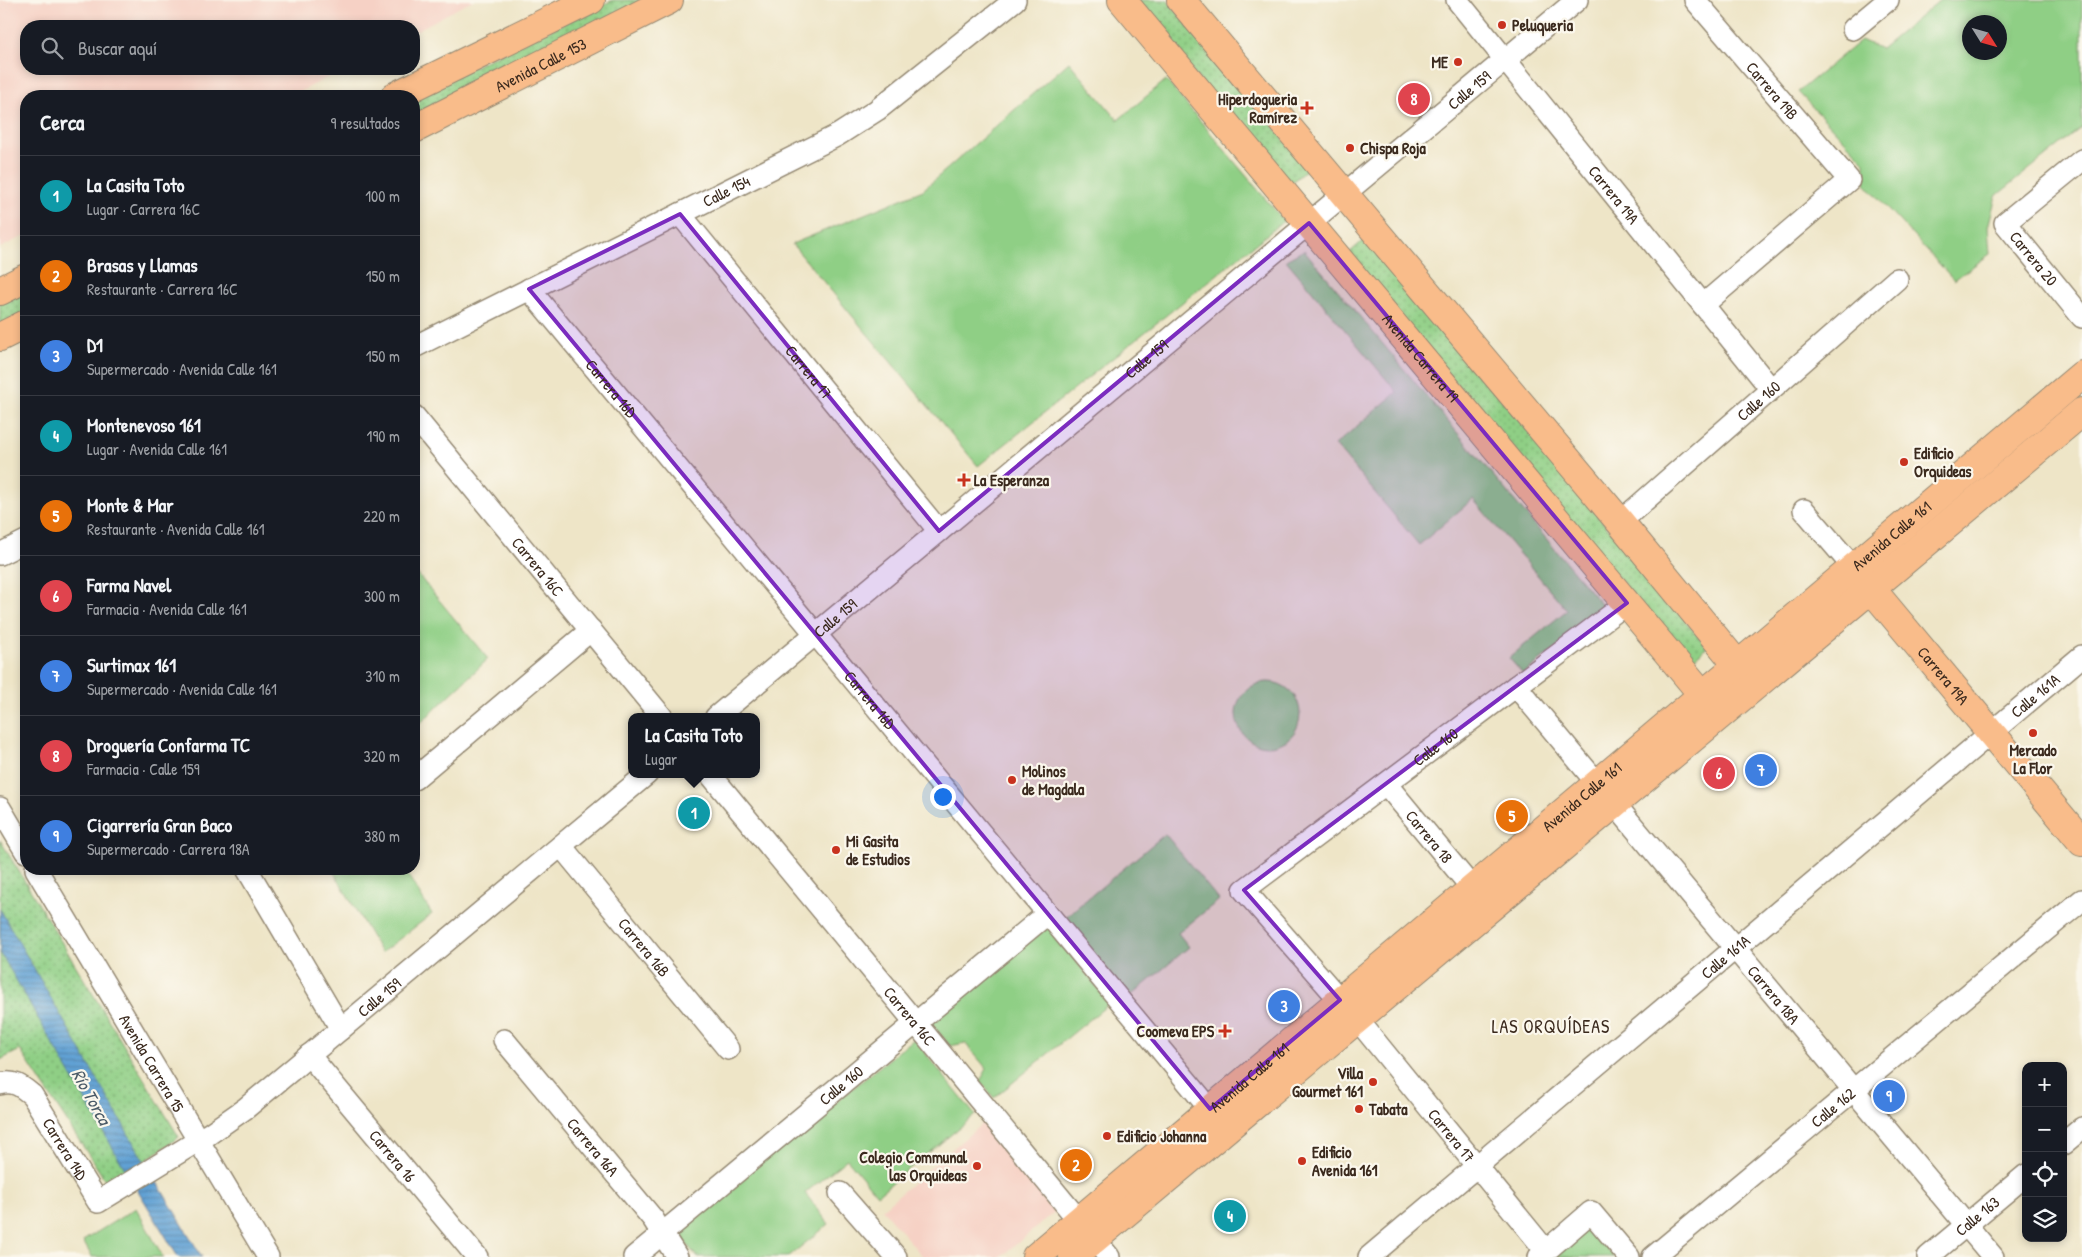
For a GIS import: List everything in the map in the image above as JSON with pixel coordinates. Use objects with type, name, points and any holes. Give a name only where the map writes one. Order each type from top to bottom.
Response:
[{"type":"main road","points":[[407,90],[591,0]]},
{"type":"main road","name":"Avenida Calle 153","points":[[420,126],[670,0]]},
{"type":"main road","name":"Avenida Carrera 19","points":[[1122,0],[1627,602],[1720,716]]},
{"type":"main road","points":[[1181,0],[1620,522],[1755,687]]},
{"type":"main road","points":[[0,291],[20,281]]},
{"type":"main road","points":[[0,337],[20,327]]},
{"type":"main road","name":"Avenida Calle 161","points":[[1073,1257],[1348,1009],[1472,888],[2082,375]]},
{"type":"main road","name":"Avenida Calle 161","points":[[1036,1257],[1094,1239],[1210,1109],[1348,1009],[1615,804],[2082,412]]},
{"type":"main road","name":"Carrera 19A","points":[[1853,567],[2082,842]]},
{"type":"street","name":"Calle 154","points":[[420,344],[838,135],[877,110],[1015,0]]},
{"type":"street","name":"Carrera 19A","points":[[1457,0],[1771,389]]},
{"type":"street","name":"Calle 159","points":[[721,713],[1577,0]]},
{"type":"street","name":"Carrera 19B","points":[[1695,0],[1849,180],[1703,305]]},
{"type":"street","points":[[1853,29],[1888,0]]},
{"type":"street","name":"Carrera 20","points":[[2082,160],[2005,223],[2082,317]]},
{"type":"street","name":"Carrera 17","points":[[680,214],[938,531]]},
{"type":"street","name":"Calle 160","points":[[1620,522],[1898,279]]},
{"type":"street","name":"Carrera 16D","points":[[529,289],[1210,1109]]},
{"type":"street","name":"Carrera 16C","points":[[420,423],[659,713]]},
{"type":"street","name":"Carrera 19A","points":[[1804,510],[1853,567]]},
{"type":"street","points":[[0,554],[20,544]]},
{"type":"street","name":"Calle 160","points":[[1244,890],[1627,602]]},
{"type":"street","points":[[420,775],[591,630]]},
{"type":"street","name":"Calle 161A","points":[[1369,1257],[2082,656]]},
{"type":"street","name":"Carrera 18A","points":[[1516,686],[1993,1257]]},
{"type":"street","name":"Calle 159","points":[[98,1202],[246,1108],[642,778]]},
{"type":"street","name":"Carrera 16C","points":[[713,778],[1094,1239]]},
{"type":"street","name":"Carrera 18","points":[[1386,784],[1472,888]]},
{"type":"street","points":[[0,808],[20,842]]},
{"type":"street","name":"Carrera 16B","points":[[561,846],[728,1049]]},
{"type":"street","name":"Avenida Carrera 15","points":[[39,875],[192,1144],[268,1257]]},
{"type":"street","points":[[251,875],[341,1029]]},
{"type":"street","name":"Carrera 17","points":[[1244,890],[1348,1009],[1476,1166],[1542,1254]]},
{"type":"street","name":"Calle 162","points":[[1653,1257],[2082,900]]},
{"type":"street","name":"Calle 160","points":[[634,1257],[1047,914]]},
{"type":"street","name":"Carrera 16A","points":[[504,1040],[653,1219],[677,1257]]},
{"type":"street","name":"Carrera 16","points":[[309,1055],[477,1257]]},
{"type":"street","name":"Carrera 14D","points":[[0,1084],[10,1082],[22,1087],[32,1095],[98,1202]]},
{"type":"street","points":[[2067,1141],[2082,1128]]},
{"type":"street","name":"Calle 163","points":[[1928,1257],[2022,1178]]},
{"type":"street","points":[[840,1193],[896,1257]]},
{"type":"street","points":[[1542,1254],[1591,1212],[1629,1257]]},
{"type":"highlighted area","points":[[680,214],[939,531],[1309,223],[1627,603],[1244,890],[1340,1000],[1210,1109],[529,289]]},
{"type":"shaded area","points":[[0,0],[473,0],[420,29],[420,20],[20,20],[20,75],[332,75],[304,90],[20,90],[20,238],[0,248]]},
{"type":"shaded area","name":"Colegio Communal las Orquideas","points":[[984,1122],[1058,1209],[1001,1257],[923,1257],[882,1209]]},
{"type":"green space","points":[[613,0],[652,0],[420,117],[420,92]]},
{"type":"green space","points":[[1132,0],[1167,0],[1308,168],[1288,186]]},
{"type":"green space","points":[[1940,0],[2082,0],[2082,127],[1996,196],[1988,227],[1990,254],[1954,280],[1865,184],[1865,162],[1798,92],[1861,40],[1881,49]]},
{"type":"green space","points":[[1069,62],[1118,120],[1166,80],[1284,221],[978,466],[792,244],[923,190]]},
{"type":"green space","points":[[1367,237],[1707,647],[1689,662],[1348,254]]},
{"type":"green space","points":[[1304,250],[1606,610],[1523,674],[1509,658],[1567,610],[1473,499],[1419,545],[1335,445],[1397,392],[1286,260]]},
{"type":"green space","points":[[20,289],[20,316],[0,327],[0,299]]},
{"type":"green space","points":[[420,577],[488,659],[420,723]]},
{"type":"green space","points":[[1262,682],[1274,682],[1291,691],[1298,702],[1300,714],[1298,726],[1291,737],[1274,746],[1262,746],[1250,741],[1241,732],[1236,720],[1236,708],[1241,696],[1250,687]]},
{"type":"green space","points":[[1165,834],[1219,900],[1178,933],[1189,947],[1127,999],[1062,920]]},
{"type":"green space","points":[[0,840],[179,1137],[109,1186],[20,1050],[0,1060]]},
{"type":"green space","points":[[336,875],[408,875],[432,914],[381,953]]},
{"type":"green space","points":[[1048,927],[1110,1003],[994,1098],[980,1081],[987,1069],[965,1043],[950,1046],[930,1022]]},
{"type":"green space","points":[[914,1039],[975,1115],[877,1195],[847,1159],[805,1193],[829,1224],[788,1257],[697,1257],[676,1231]]},
{"type":"green space","points":[[136,1208],[163,1257],[92,1257],[83,1241]]},
{"type":"green space","points":[[1588,1227],[1614,1257],[1552,1257]]},
{"type":"water","name":"Río Torca","points":[[0,909],[137,1149],[202,1257],[178,1257],[122,1164],[0,952]]},
{"type":"place","name":"Peluqueria","points":[[1502,25]]},
{"type":"place","name":"ME","points":[[1458,62]]},
{"type":"place","name":"Droguería Confarma TC","points":[[1414,99]]},
{"type":"place","name":"Hiperdogueria Ramírez","points":[[1307,108]]},
{"type":"place","name":"Chispa Roja","points":[[1350,148]]},
{"type":"place","name":"Edificio Orquideas","points":[[1904,462]]},
{"type":"place","name":"La Esperanza","points":[[964,480]]},
{"type":"place","name":"Mercado La Flor","points":[[2033,733]]},
{"type":"place","name":"Surtimax 161","points":[[1761,770]]},
{"type":"place","name":"Farma Navel","points":[[1719,773]]},
{"type":"place","name":"Molinos de Magdala","points":[[1012,780]]},
{"type":"place","name":"La Casita Toto","points":[[694,813]]},
{"type":"place","name":"Monte & Mar","points":[[1512,816]]},
{"type":"place","name":"Mi Gasita de Estudios","points":[[836,850]]},
{"type":"place","name":"D1","points":[[1284,1006]]},
{"type":"place","name":"Coomeva EPS","points":[[1225,1031]]},
{"type":"place","name":"Villa Gourmet 161","points":[[1373,1082]]},
{"type":"place","name":"Cigarrería Gran Baco","points":[[1889,1096]]},
{"type":"place","name":"Tabata","points":[[1359,1109]]},
{"type":"place","name":"Edificio Johanna","points":[[1107,1136]]},
{"type":"place","name":"Edificio Avenida 161","points":[[1302,1161]]},
{"type":"place","name":"Brasas y Llamas","points":[[1076,1165]]},
{"type":"place","name":"Colegio Communal las Orquideas","points":[[977,1166]]},
{"type":"place","name":"Montenevoso 161","points":[[1230,1216]]},
{"type":"district","name":"LAS ORQUÍDEAS","points":[[1551,1027]]}]
